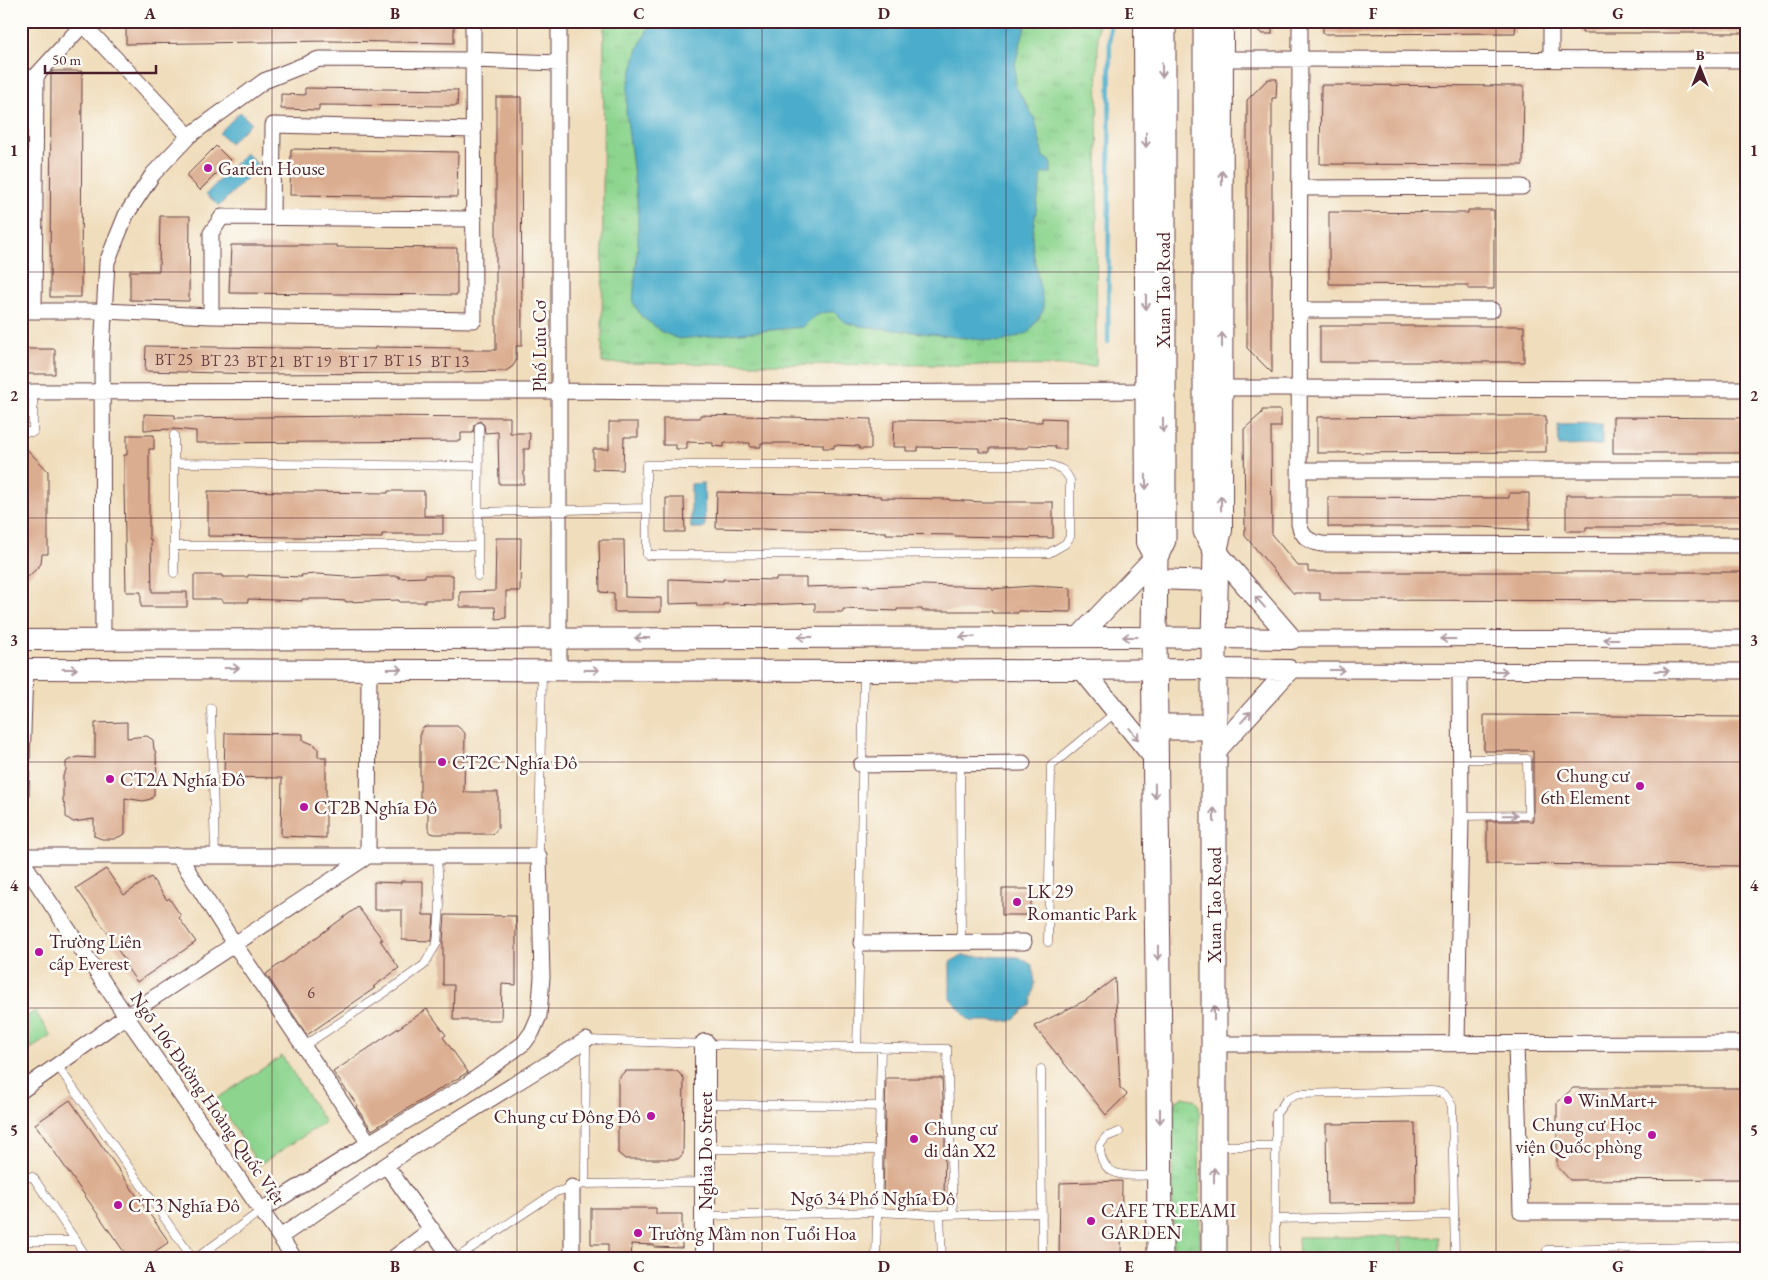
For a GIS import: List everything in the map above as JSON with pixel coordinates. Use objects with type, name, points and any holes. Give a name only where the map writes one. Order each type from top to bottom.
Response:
[{"type":"main road","name":"Xuan Tao Road","points":[[1145,21],[1154,391],[1163,540],[1155,568],[1154,637],[1160,1259]]},
{"type":"main road","name":"Xuan Tao Road","points":[[1154,391],[1162,21]]},
{"type":"main road","name":"Xuan Tao Road","points":[[1206,21],[1214,59],[1214,388],[1206,532],[1216,551],[1214,581],[1214,1259]]},
{"type":"main road","name":"Xuan Tao Road","points":[[1214,59],[1222,21]]},
{"type":"main road","points":[[1154,727],[1214,727]]},
{"type":"street","points":[[36,76],[27,251],[28,311],[104,311],[211,316],[474,320],[474,21]]},
{"type":"street","name":"Phố Lưu Cơ","points":[[551,670],[559,638],[559,21]]},
{"type":"street","points":[[1300,21],[1299,524],[1301,532],[1306,538],[1313,542],[1747,545]]},
{"type":"street","points":[[1552,21],[1552,59]]},
{"type":"street","points":[[21,80],[36,76],[83,22],[189,136]]},
{"type":"street","points":[[1214,59],[1747,60]]},
{"type":"street","points":[[103,640],[102,392],[107,262],[126,215],[153,174],[189,136],[264,81],[319,60],[474,60],[559,63]]},
{"type":"street","points":[[272,217],[273,125],[474,130]]},
{"type":"street","points":[[1300,188],[1522,187]]},
{"type":"street","points":[[211,316],[211,233],[222,217],[474,219]]},
{"type":"street","points":[[1300,310],[1492,310]]},
{"type":"street","points":[[1214,388],[1747,389]]},
{"type":"street","points":[[27,392],[822,393],[1154,391]]},
{"type":"street","points":[[1299,470],[1747,470]]},
{"type":"street","points":[[1216,551],[1292,639]]},
{"type":"street","points":[[1079,637],[1155,568],[1214,581]]},
{"type":"street","points":[[21,640],[1079,637],[1292,639],[1747,638]]},
{"type":"street","points":[[368,856],[370,668]]},
{"type":"street","points":[[21,794],[23,669],[370,668],[864,671],[1214,668],[1460,671],[1747,671]]},
{"type":"street","points":[[1082,669],[1154,760]]},
{"type":"street","points":[[1214,753],[1288,670]]},
{"type":"street","points":[[1457,1044],[1461,816],[1460,671]]},
{"type":"street","points":[[862,765],[1023,763]]},
{"type":"street","points":[[178,855],[235,945],[369,1142]]},
{"type":"street","points":[[21,858],[178,855],[539,856],[542,977],[539,1016],[532,1032],[524,1043],[465,1086],[369,1142],[262,1210]]},
{"type":"street","points":[[21,1091],[126,1016],[368,856]]},
{"type":"street","name":"Ngõ 106 Đường Hoàng Quốc Việt","points":[[21,858],[126,1016],[295,1259]]},
{"type":"street","points":[[861,944],[1024,942]]},
{"type":"street","points":[[280,1237],[416,1146],[586,1040]]},
{"type":"street","points":[[1214,1044],[1516,1045],[1747,1043]]},
{"type":"street","name":"Nghia Do Street","points":[[705,1044],[705,1259]]},
{"type":"street","points":[[1516,1045],[1521,1212],[1747,1212]]},
{"type":"street","points":[[386,1166],[453,1259]]},
{"type":"street","points":[[572,1259],[579,1185]]},
{"type":"street","points":[[392,1259],[432,1230]]},
{"type":"lane","points":[[21,432],[33,432],[27,392]]},
{"type":"lane","points":[[478,576],[479,427]]},
{"type":"lane","points":[[174,435],[174,573]]},
{"type":"lane","points":[[174,463],[479,466]]},
{"type":"lane","points":[[646,465],[1050,465],[1066,472],[1070,480],[1070,537],[1065,544],[1049,553],[646,555],[646,508],[646,465]]},
{"type":"lane","points":[[478,512],[646,508]]},
{"type":"lane","points":[[174,546],[478,546]]},
{"type":"lane","points":[[539,856],[551,670]]},
{"type":"lane","points":[[857,1047],[861,944],[864,671]]},
{"type":"lane","points":[[211,708],[215,855]]},
{"type":"lane","points":[[1048,942],[1051,766],[1116,712]]},
{"type":"lane","points":[[1460,760],[1527,759],[1528,814],[1461,816]]},
{"type":"lane","points":[[960,764],[961,942]]},
{"type":"lane","points":[[304,1046],[424,965],[437,944],[440,906],[437,856]]},
{"type":"lane","points":[[579,1185],[586,1040],[947,1049],[953,1214]]},
{"type":"lane","points":[[876,1259],[881,1047]]},
{"type":"lane","points":[[57,1066],[194,1259],[262,1210]]},
{"type":"lane","points":[[1041,1069],[1040,1213],[1042,1259]]},
{"type":"lane","points":[[1275,1259],[1276,1114],[1287,1099],[1298,1094],[1430,1091],[1444,1093],[1449,1098],[1453,1115],[1455,1259]]},
{"type":"lane","points":[[705,1104],[880,1106]]},
{"type":"lane","points":[[1119,1132],[1106,1137],[1100,1145],[1102,1157],[1110,1170],[1124,1176],[1160,1175]]},
{"type":"lane","points":[[1214,1146],[1276,1146]]},
{"type":"lane","points":[[705,1149],[879,1150]]},
{"type":"lane","points":[[21,1177],[33,1177],[88,1259]]},
{"type":"lane","points":[[453,1259],[556,1192],[579,1185],[705,1182]]},
{"type":"lane","name":"Ngõ 34 Phố Nghĩa Đô","points":[[705,1216],[876,1212],[940,1215],[1040,1213]]},
{"type":"lane","points":[[940,1215],[942,1259]]},
{"type":"lane","points":[[1276,1219],[1454,1215]]},
{"type":"lane","points":[[21,1241],[77,1241]]},
{"type":"lane","points":[[1547,1259],[1547,1250],[1747,1246]]},
{"type":"lane","points":[[1703,1259],[1714,1247]]},
{"type":"green space","points":[[604,21],[1098,21],[1096,366],[602,363]]},
{"type":"green space","points":[[35,1011],[51,1036],[21,1055],[21,1020]]},
{"type":"green space","points":[[282,1056],[325,1122],[259,1165],[216,1099]]},
{"type":"green space","points":[[1183,1097],[1193,1099],[1199,1106],[1200,1259],[1173,1259],[1172,1110],[1175,1102]]},
{"type":"green space","points":[[1298,1237],[1399,1237],[1399,1259],[1299,1259]]},
{"type":"green space","points":[[1401,1237],[1440,1237],[1440,1259],[1402,1259]]},
{"type":"water","points":[[652,21],[1028,21],[1015,64],[1016,87],[1035,119],[1043,157],[1051,161],[1051,173],[1042,173],[1032,236],[1043,311],[1028,333],[1001,342],[861,326],[844,322],[834,312],[829,312],[817,315],[803,327],[679,339],[662,332],[641,316],[633,302],[638,242],[638,210],[626,111],[628,85],[638,48]]},
{"type":"water","points":[[240,112],[251,123],[230,143],[219,133]]},
{"type":"water","points":[[246,153],[259,166],[219,206],[206,194]]},
{"type":"water","points":[[1602,424],[1602,445],[1559,446],[1558,425]]},
{"type":"water","points":[[704,483],[705,528],[691,528],[691,484]]},
{"type":"water","points":[[961,956],[1019,957],[1032,965],[1035,983],[1030,1005],[1011,1021],[970,1021],[950,998],[950,962]]},
{"type":"building","points":[[126,21],[454,21],[454,43],[330,41],[126,44]]},
{"type":"building","points":[[1248,21],[1272,21],[1272,34],[1262,34]]},
{"type":"building","points":[[1323,21],[1516,21],[1515,33],[1323,34]]},
{"type":"building","points":[[1582,21],[1745,21],[1745,33],[1582,33]]},
{"type":"building","points":[[53,71],[82,71],[81,297],[50,297],[51,74]]},
{"type":"building","points":[[1268,79],[1277,79],[1276,98],[1272,98],[1272,373],[1247,348],[1247,100]]},
{"type":"building","points":[[1321,85],[1524,86],[1523,165],[1320,164]]},
{"type":"building","points":[[305,88],[458,90],[457,106],[319,105],[319,110],[281,109],[281,94],[305,95]]},
{"type":"building","points":[[496,97],[521,97],[522,346],[516,346],[516,361],[513,366],[506,371],[459,373],[257,374],[145,371],[146,346],[375,349],[375,347],[496,350]]},
{"type":"building","name":"Garden House","points":[[216,146],[230,160],[200,190],[186,176]]},
{"type":"building","points":[[291,149],[458,152],[457,197],[290,195]]},
{"type":"building","points":[[1468,210],[1494,210],[1494,289],[1468,289],[1468,285],[1329,284],[1329,212],[1468,213]]},
{"type":"building","points":[[160,216],[190,216],[189,301],[130,300],[130,271],[159,271]]},
{"type":"building","points":[[231,245],[457,248],[457,295],[229,293]]},
{"type":"building","points":[[1320,326],[1524,326],[1524,362],[1320,362]]},
{"type":"building","points":[[21,349],[55,349],[55,374],[21,374]]},
{"type":"building","points":[[1262,410],[1281,410],[1281,427],[1271,427],[1272,535],[1298,566],[1308,566],[1308,572],[1747,572],[1747,601],[1320,600],[1320,593],[1293,593],[1245,536],[1244,429],[1262,413]]},
{"type":"building","points":[[144,414],[175,415],[175,418],[510,417],[510,433],[530,433],[529,449],[524,449],[524,484],[499,484],[498,432],[485,433],[484,425],[480,421],[474,425],[473,433],[461,433],[461,441],[196,443],[196,431],[174,429],[144,430]]},
{"type":"building","points":[[700,415],[871,419],[871,449],[859,449],[859,446],[834,445],[834,448],[823,448],[823,444],[788,443],[761,443],[761,447],[750,447],[750,443],[724,443],[724,447],[713,446],[713,443],[687,442],[687,449],[676,449],[676,445],[663,445],[663,418],[700,418]]},
{"type":"building","points":[[1546,416],[1546,452],[1317,453],[1317,417]]},
{"type":"building","points":[[1613,417],[1747,418],[1747,453],[1613,453]]},
{"type":"building","points":[[1042,418],[1066,419],[1066,449],[1055,449],[1055,446],[1029,445],[1028,448],[990,448],[990,452],[979,452],[979,448],[918,447],[918,451],[906,451],[906,447],[893,447],[894,420],[1042,422]]},
{"type":"building","points":[[609,422],[638,422],[638,437],[624,437],[623,470],[593,469],[593,449],[609,449]]},
{"type":"building","points":[[127,435],[154,435],[154,449],[149,449],[149,539],[151,539],[152,592],[187,592],[187,607],[141,607],[141,592],[126,592],[124,455],[127,455]]},
{"type":"building","points":[[21,443],[48,471],[48,554],[42,554],[41,564],[21,584]]},
{"type":"building","points":[[208,491],[388,493],[388,491],[424,491],[424,516],[443,516],[443,534],[382,534],[382,538],[208,536]]},
{"type":"building","points":[[717,492],[881,496],[881,498],[949,499],[982,502],[1053,502],[1053,538],[716,528]]},
{"type":"building","points":[[1509,493],[1529,493],[1529,530],[1482,527],[1328,527],[1328,497],[1509,498]]},
{"type":"building","points":[[1566,495],[1586,495],[1586,497],[1747,497],[1747,527],[1586,527],[1586,531],[1566,531]]},
{"type":"building","points":[[666,498],[684,498],[685,532],[666,532]]},
{"type":"building","points":[[496,538],[521,538],[520,591],[506,591],[506,618],[496,619],[495,607],[460,607],[460,592],[495,591]]},
{"type":"building","points":[[599,540],[624,540],[625,597],[661,598],[661,612],[614,612],[614,593],[600,592]]},
{"type":"building","points":[[194,575],[302,577],[301,575],[346,576],[346,578],[453,575],[453,600],[346,602],[330,599],[302,599],[302,601],[248,599],[248,602],[222,602],[222,599],[194,599]]},
{"type":"building","points":[[776,578],[806,578],[806,587],[922,585],[992,587],[992,589],[1032,586],[1071,588],[1071,612],[1018,611],[1018,613],[992,613],[992,611],[922,611],[922,609],[897,609],[897,611],[843,609],[843,612],[815,612],[815,603],[723,604],[723,606],[697,606],[697,603],[669,604],[669,579],[723,581],[723,579],[776,580]]},
{"type":"building","name":"Chung cư 6th Element","points":[[1484,715],[1747,717],[1747,866],[1487,864],[1487,821],[1533,821],[1533,751],[1484,751]]},
{"type":"building","name":"CT2A Nghĩa Đô","points":[[127,722],[127,738],[147,736],[153,740],[156,753],[157,782],[151,799],[143,801],[125,798],[125,834],[114,839],[102,839],[94,836],[94,819],[73,822],[66,817],[63,801],[63,776],[66,770],[66,762],[69,760],[78,757],[95,758],[95,723]]},
{"type":"building","name":"CT2C Nghĩa Đô","points":[[457,726],[465,733],[464,792],[498,792],[498,828],[493,834],[431,833],[428,828],[428,808],[420,808],[420,733],[423,727]]},
{"type":"building","name":"CT2B Nghĩa Đô","points":[[225,733],[303,734],[303,740],[315,745],[318,749],[318,757],[326,757],[326,838],[281,836],[282,778],[224,777]]},
{"type":"building","points":[[106,869],[124,895],[151,877],[167,900],[169,898],[181,916],[179,918],[196,942],[137,982],[125,965],[127,963],[111,938],[76,888]]},
{"type":"building","points":[[401,881],[423,881],[423,915],[434,915],[432,941],[402,940],[402,910],[374,910],[374,882],[401,883]]},
{"type":"building","name":"LK 29 Romantic Park","points":[[1002,889],[1031,889],[1031,915],[1002,915]]},
{"type":"building","points":[[358,907],[383,940],[380,940],[399,968],[373,987],[375,988],[307,1035],[266,974]]},
{"type":"building","points":[[445,915],[516,916],[516,985],[502,984],[501,1020],[453,1020],[454,985],[443,985]]},
{"type":"building","points":[[1115,978],[1120,1088],[1127,1094],[1106,1115],[1034,1026],[1086,1000]]},
{"type":"building","points":[[427,1009],[446,1035],[443,1037],[468,1072],[372,1130],[356,1107],[358,1106],[333,1072]]},
{"type":"building","name":"Chung cư Đông Đô","points":[[625,1071],[677,1071],[684,1078],[683,1154],[678,1159],[625,1159],[618,1153],[618,1079]]},
{"type":"building","name":"Chung cư di dân X2","points":[[886,1078],[942,1078],[945,1138],[944,1199],[883,1199]]},
{"type":"building","name":"Chung cư Học viện Quốc phòng","points":[[1573,1088],[1747,1088],[1747,1179],[1570,1180],[1557,1166],[1557,1103]]},
{"type":"building","name":"CT3 Nghĩa Đô","points":[[70,1100],[169,1242],[144,1259],[129,1259],[35,1124]]},
{"type":"building","points":[[1415,1123],[1416,1203],[1327,1204],[1326,1124]]},
{"type":"building","name":"CAFE TREEAMI GARDEN","points":[[1122,1181],[1121,1259],[1059,1259],[1060,1183]]},
{"type":"building","points":[[591,1208],[656,1208],[656,1214],[682,1214],[682,1248],[631,1244],[632,1259],[608,1259],[608,1244],[591,1244]]},
{"type":"waterway","points":[[1108,342],[1110,21]]},
{"type":"place","name":"Garden House","points":[[208,168]]},
{"type":"place","name":"CT2C Nghĩa Đô","points":[[442,762]]},
{"type":"place","name":"CT2A Nghĩa Đô","points":[[110,779]]},
{"type":"place","name":"Chung cư 6th Element","points":[[1640,786]]},
{"type":"place","name":"CT2B Nghĩa Đô","points":[[304,807]]},
{"type":"place","name":"LK 29 Romantic Park","points":[[1017,902]]},
{"type":"place","name":"Trường Liên cấp Everest","points":[[39,952]]},
{"type":"place","name":"WinMart+","points":[[1568,1100]]},
{"type":"place","name":"Chung cư Đông Đô","points":[[651,1116]]},
{"type":"place","name":"Chung cư Học viện Quốc phòng","points":[[1652,1135]]},
{"type":"place","name":"Chung cư di dân X2","points":[[914,1139]]},
{"type":"place","name":"CT3 Nghĩa Đô","points":[[118,1205]]},
{"type":"place","name":"CAFE TREEAMI GARDEN","points":[[1091,1221]]},
{"type":"place","name":"Trường Mầm non Tuổi Hoa","points":[[638,1233]]}]
